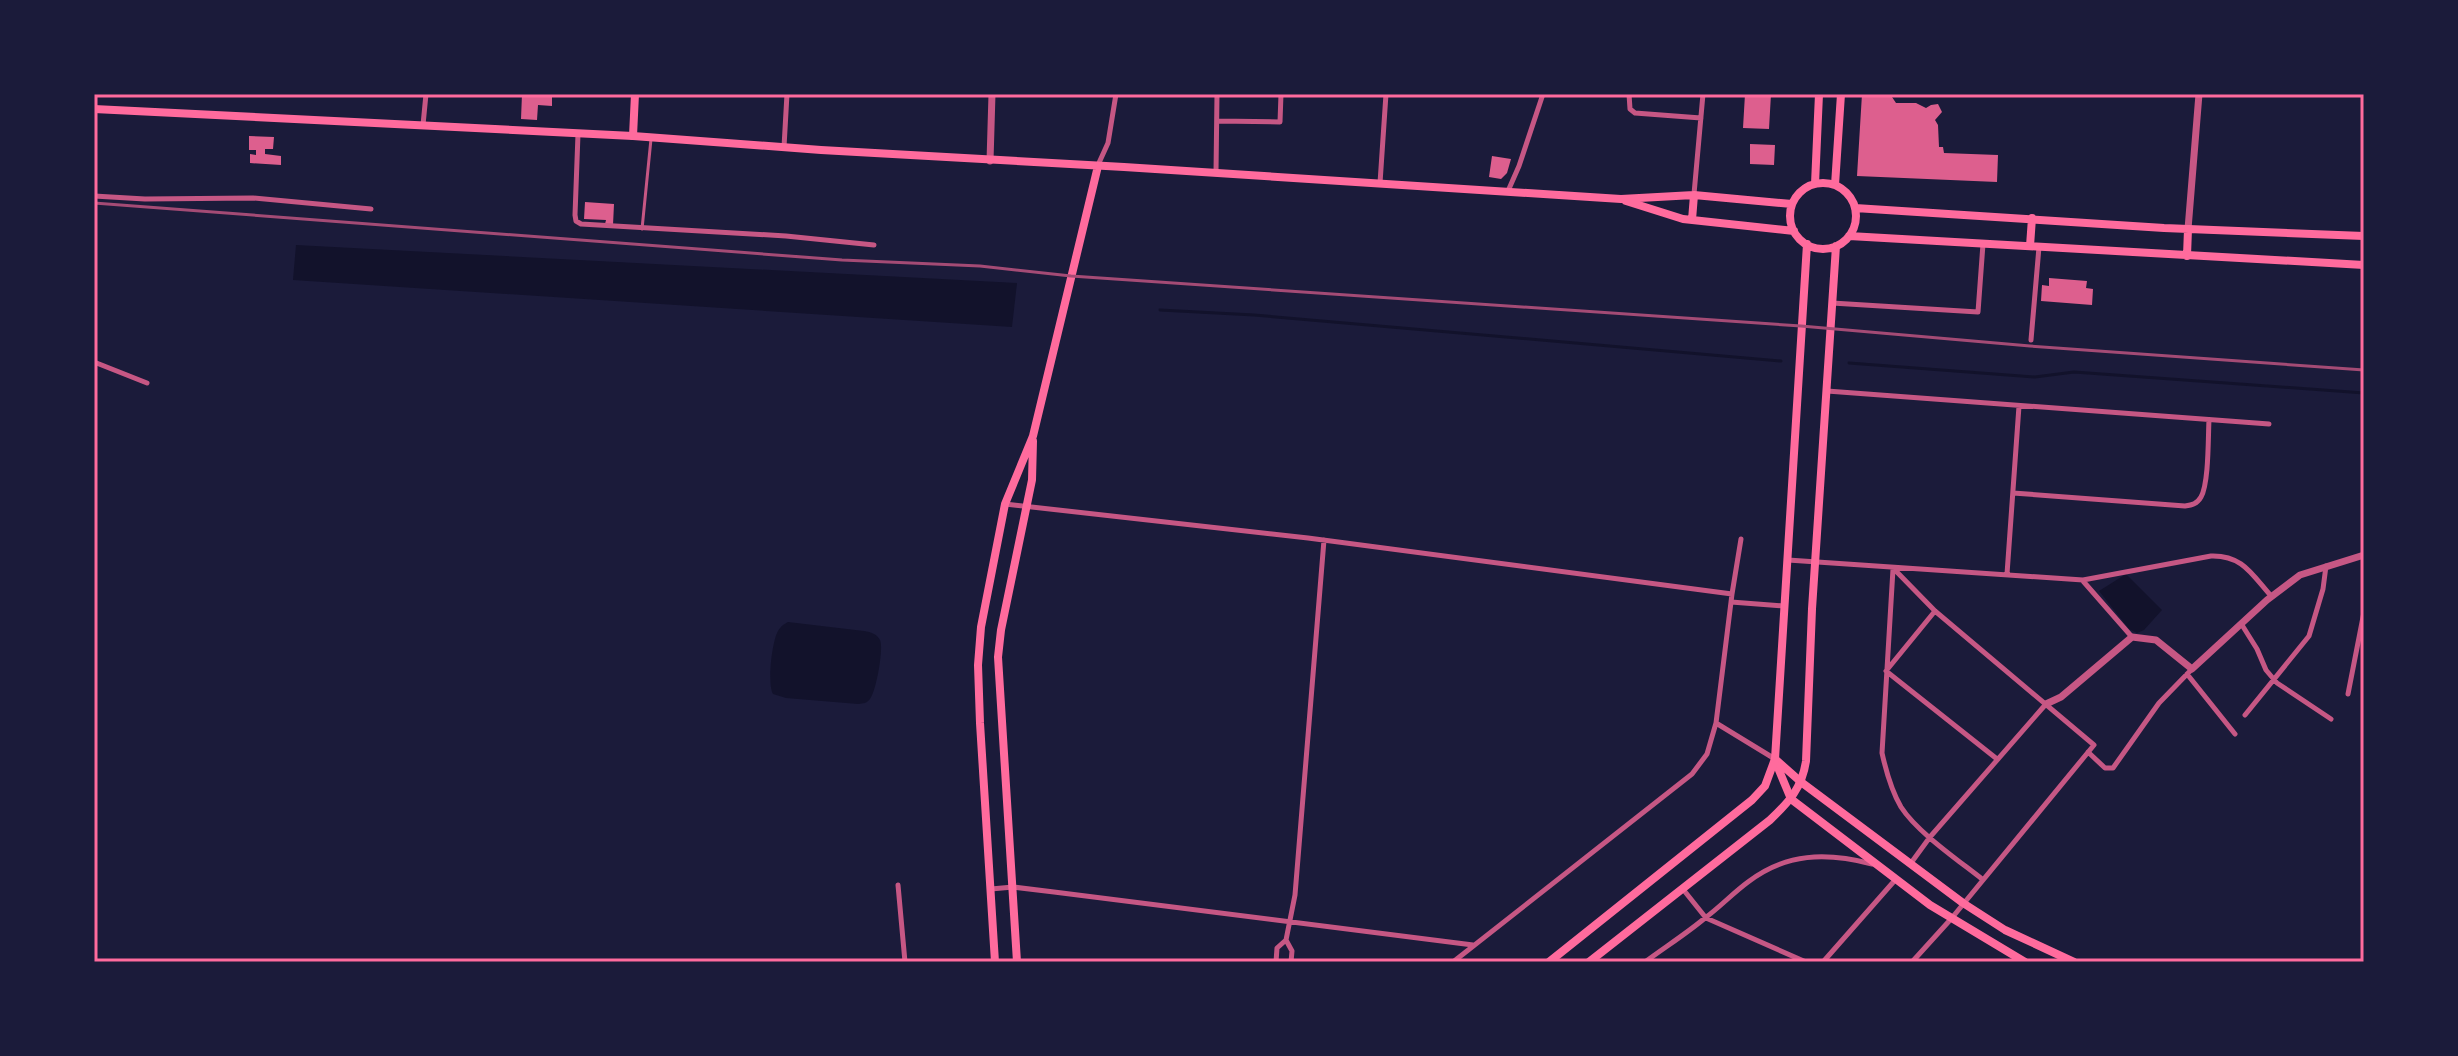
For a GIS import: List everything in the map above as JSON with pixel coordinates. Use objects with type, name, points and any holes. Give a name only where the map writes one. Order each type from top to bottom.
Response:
[{"type":"main road","points":[[633,136],[635,94]]},
{"type":"main road","points":[[1815,184],[1819,94]]},
{"type":"main road","points":[[1835,185],[1841,94]]},
{"type":"main road","points":[[94,109],[633,136],[1621,199],[1694,195],[1792,204]]},
{"type":"main road","points":[[995,962],[978,665],[981,627],[1005,504],[1033,436],[1098,166]]},
{"type":"main road","points":[[1815,184],[1835,185],[1848,195],[1855,208],[1855,222],[1849,236],[1836,246],[1821,249],[1807,244],[1794,231],[1790,217],[1792,204],[1802,190],[1815,184]]},
{"type":"main road","points":[[1692,220],[1694,195]]},
{"type":"main road","points":[[1668,216],[1671,197]]},
{"type":"main road","points":[[1621,199],[1668,216],[1794,231]]},
{"type":"main road","points":[[1855,208],[2188,229],[2364,236]]},
{"type":"main road","points":[[2032,218],[2034,246]]},
{"type":"main road","points":[[2187,256],[2188,229]]},
{"type":"main road","points":[[1849,236],[2364,265]]},
{"type":"main road","points":[[1549,962],[1752,800],[1765,786],[1775,759],[1807,244]]},
{"type":"main road","points":[[1589,962],[1770,820],[1791,799],[1801,782],[1806,761],[1836,246]]},
{"type":"main road","points":[[1017,962],[998,657],[1004,615],[1028,508],[1033,436]]},
{"type":"main road","points":[[1775,759],[1801,782],[1963,903],[2005,930],[2074,962]]},
{"type":"main road","points":[[1775,759],[1791,799],[1951,919],[2025,962]]},
{"type":"street","points":[[423,126],[426,94]]},
{"type":"street","points":[[784,148],[787,94]]},
{"type":"street","points":[[990,161],[992,94]]},
{"type":"street","points":[[1098,166],[1108,143],[1116,94]]},
{"type":"street","points":[[1216,173],[1217,94]]},
{"type":"street","points":[[1218,121],[1280,122],[1281,94]]},
{"type":"street","points":[[1380,184],[1386,94]]},
{"type":"street","points":[[1508,192],[1543,94]]},
{"type":"street","points":[[1629,94],[1630,109],[1635,113],[1701,118]]},
{"type":"street","points":[[1694,195],[1703,94]]},
{"type":"street","points":[[2188,229],[2199,94]]},
{"type":"street","points":[[578,134],[576,221],[581,224],[786,236],[874,245]]},
{"type":"street","points":[[94,196],[253,198],[371,209]]},
{"type":"street","points":[[1832,303],[1978,312],[1983,243]]},
{"type":"street","points":[[2031,340],[2034,246]]},
{"type":"street","points":[[94,362],[147,383]]},
{"type":"street","points":[[1827,391],[2269,424]]},
{"type":"street","points":[[2007,574],[2019,406]]},
{"type":"street","points":[[2013,493],[2193,505],[2200,499],[2204,488],[2209,420]]},
{"type":"street","points":[[1005,504],[1324,540],[1732,594]]},
{"type":"street","points":[[1453,962],[1692,774],[1707,754],[1716,723],[1741,539]]},
{"type":"street","points":[[1291,962],[1292,951],[1286,940],[1295,895],[1324,540]]},
{"type":"street","points":[[1787,560],[2083,580],[2226,555],[2235,558],[2272,597]]},
{"type":"street","points":[[2088,752],[2105,768],[2112,769],[2159,703],[2189,671],[2272,597],[2300,575],[2364,555]]},
{"type":"street","points":[[2245,715],[2309,636],[2323,589],[2326,566]]},
{"type":"street","points":[[1893,568],[1935,611],[2094,745],[1912,962]]},
{"type":"street","points":[[1893,568],[1882,753],[1888,780],[1902,809],[1930,837],[1982,879]]},
{"type":"street","points":[[2083,580],[2132,637],[2156,640],[2189,671],[2235,734]]},
{"type":"street","points":[[1731,602],[1783,606]]},
{"type":"street","points":[[1886,671],[1935,611]]},
{"type":"street","points":[[2348,694],[2364,612]]},
{"type":"street","points":[[2242,625],[2274,680],[2331,719]]},
{"type":"street","points":[[1910,864],[2046,704],[2061,697],[2132,637]]},
{"type":"street","points":[[2357,650],[2364,652]]},
{"type":"street","points":[[1886,671],[1997,759]]},
{"type":"street","points":[[1716,723],[1775,759]]},
{"type":"street","points":[[1645,962],[1706,918],[1746,883],[1779,863],[1817,857],[1877,865]]},
{"type":"street","points":[[1823,962],[1896,879]]},
{"type":"street","points":[[898,885],[905,962]]},
{"type":"street","points":[[991,889],[1013,887],[1474,946]]},
{"type":"street","points":[[1682,888],[1706,918],[1806,962]]},
{"type":"street","points":[[1276,962],[1277,948],[1286,940]]},
{"type":"lane","points":[[642,229],[651,139]]},
{"type":"shaded area","points":[[296,245],[1017,283],[1012,327],[293,280]]},
{"type":"shaded area","points":[[2126,574],[2162,610],[2144,630],[2137,633],[2129,629],[2099,591]]},
{"type":"shaded area","points":[[788,622],[864,631],[877,636],[881,645],[880,660],[875,688],[869,701],[858,704],[786,698],[773,694],[770,672],[774,644],[779,629]]},
{"type":"building","points":[[522,94],[552,94],[552,106],[538,105],[537,120],[521,119]]},
{"type":"building","points":[[1745,94],[1771,94],[1769,129],[1743,128]]},
{"type":"building","points":[[1862,94],[1890,94],[1896,103],[1916,103],[1926,108],[1938,104],[1942,112],[1935,120],[1939,147],[1943,147],[1944,153],[1998,155],[1997,182],[1857,176]]},
{"type":"building","points":[[249,136],[274,137],[273,149],[265,149],[265,154],[281,156],[281,165],[250,163],[250,154],[256,155],[256,150],[249,150]]},
{"type":"building","points":[[1750,144],[1775,145],[1774,165],[1750,164]]},
{"type":"building","points":[[1492,156],[1511,159],[1507,173],[1501,179],[1489,177]]},
{"type":"building","points":[[585,202],[614,204],[613,225],[605,224],[606,220],[584,219]]},
{"type":"building","points":[[2049,278],[2087,281],[2086,288],[2093,289],[2092,305],[2041,301],[2042,285],[2049,286]]},
{"type":"waterway","points":[[1160,310],[1254,315],[1781,361]]},
{"type":"waterway","points":[[1849,363],[2035,377],[2074,372],[2364,393]]},
{"type":"railway","points":[[94,203],[842,260],[980,266],[1071,276],[1801,326],[2364,370]]}]
